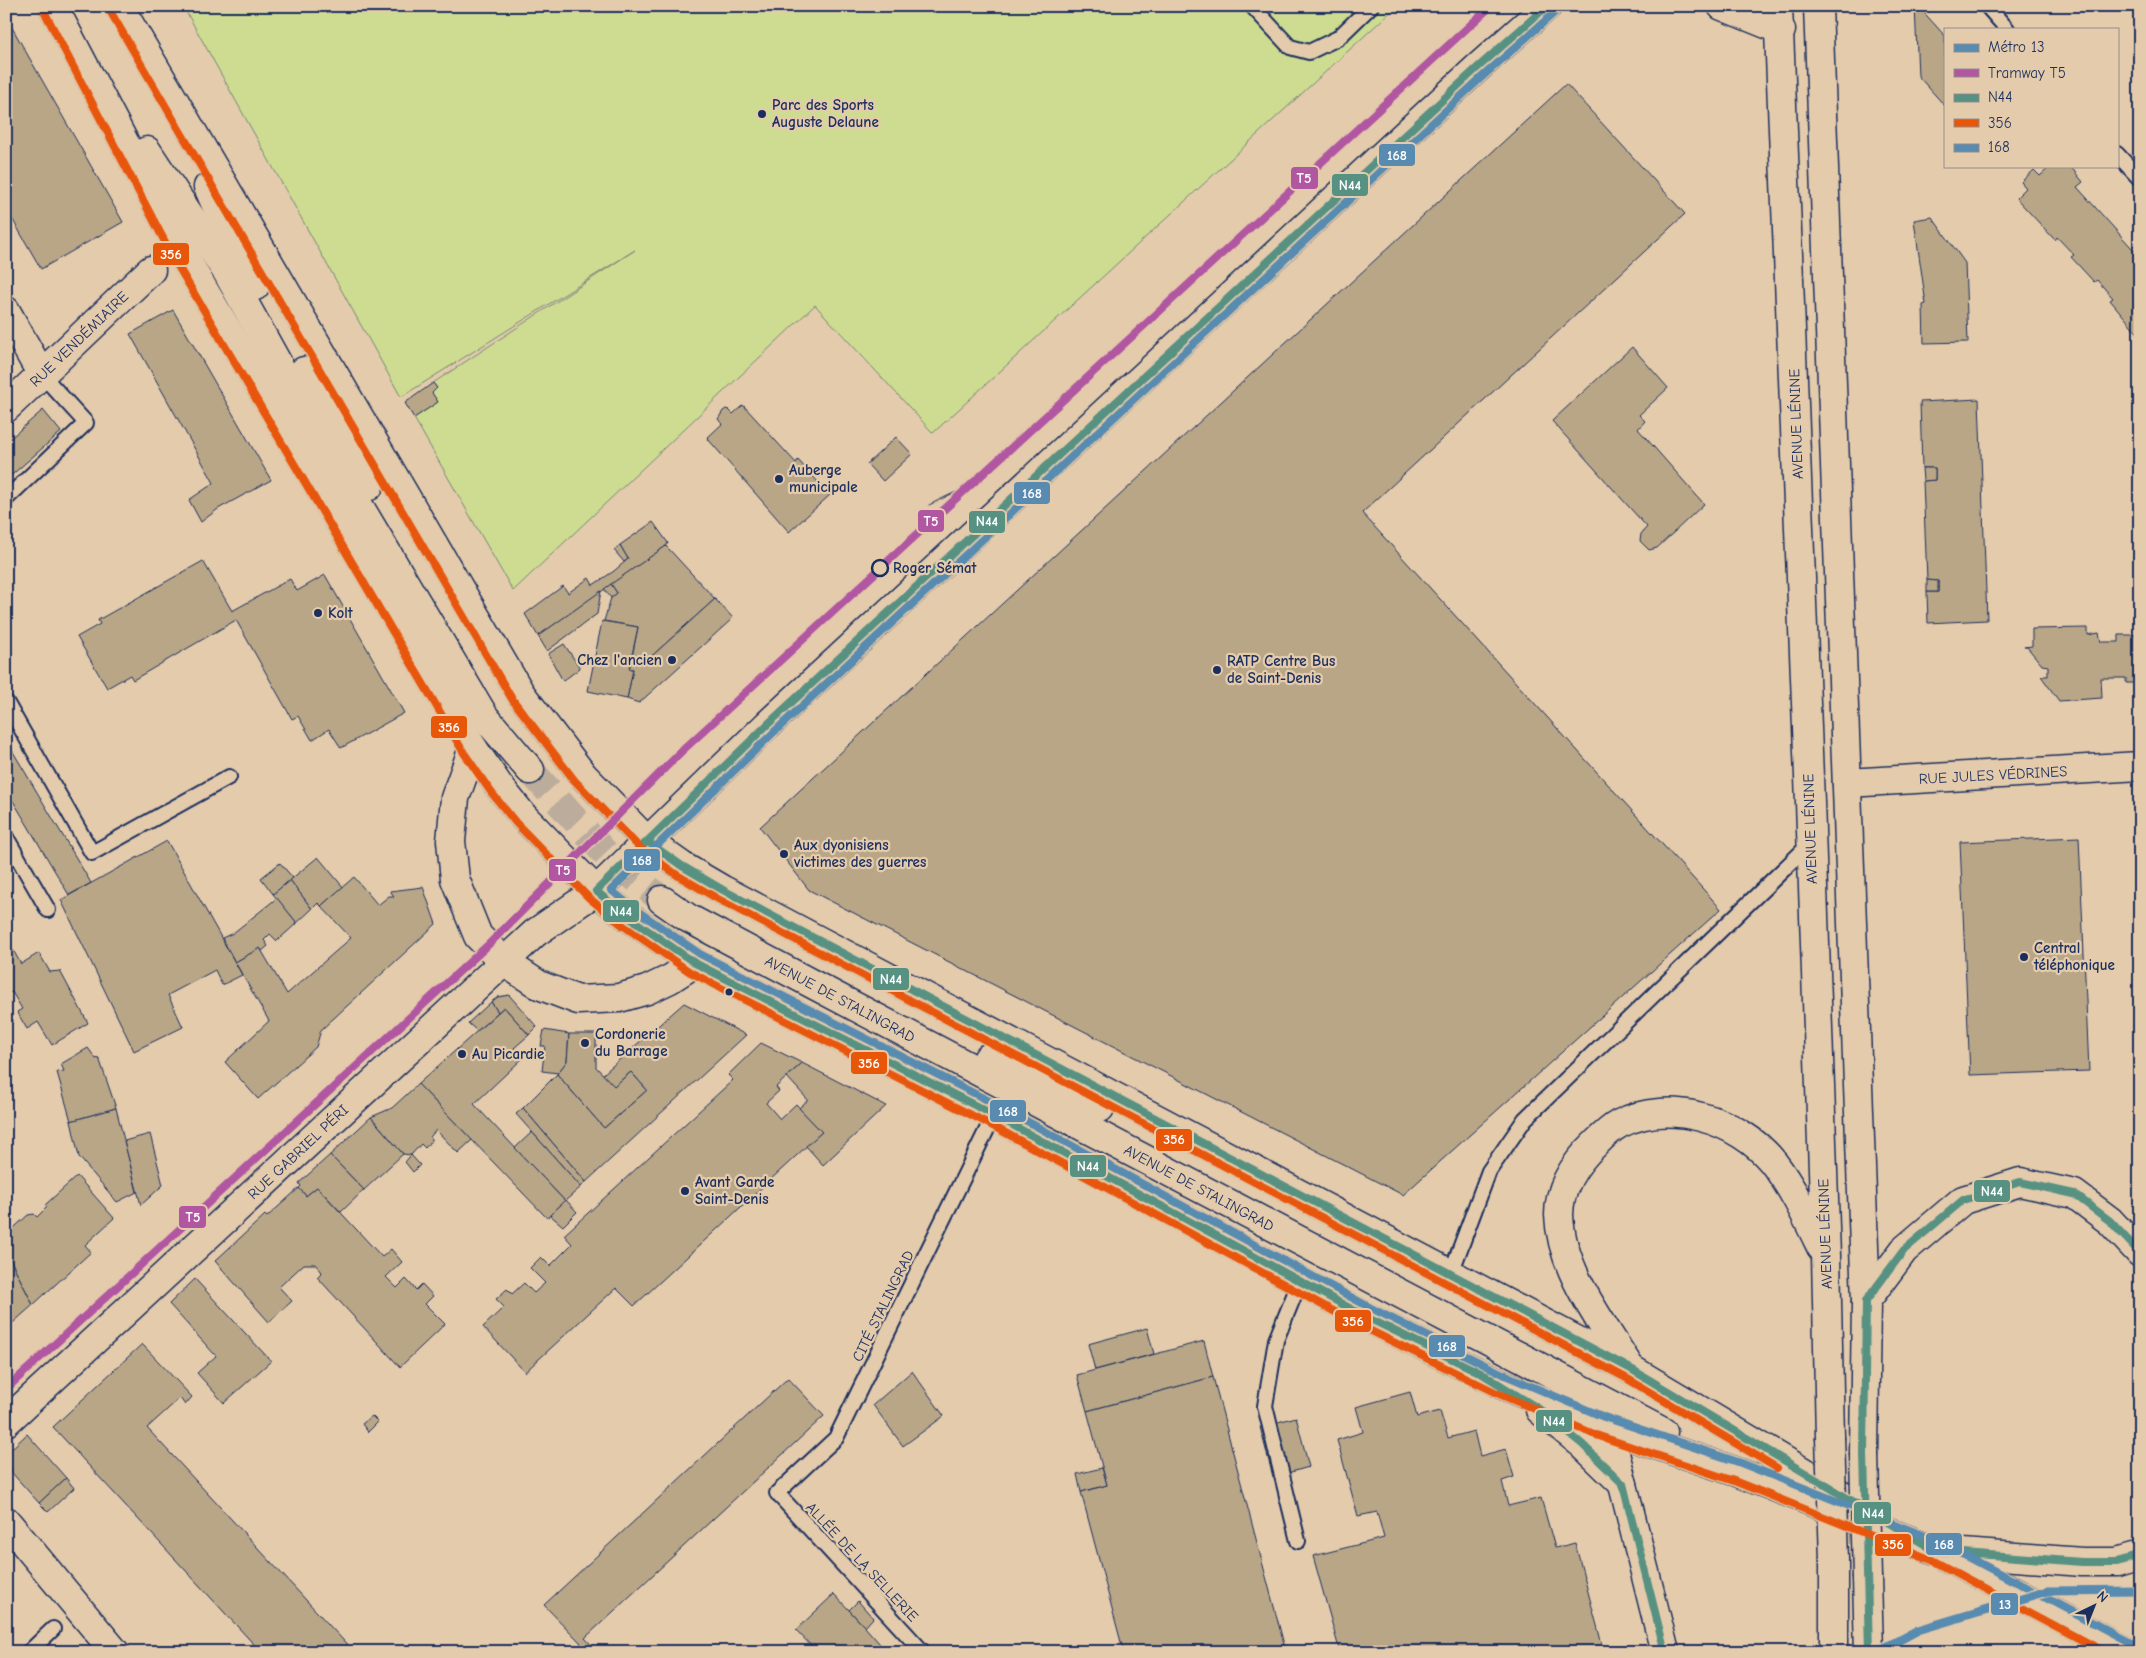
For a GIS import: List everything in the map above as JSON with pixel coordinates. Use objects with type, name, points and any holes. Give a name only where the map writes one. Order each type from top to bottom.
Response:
[{"type":"main road","points":[[53,6],[67,31],[227,272],[324,447],[484,716],[530,770],[240,260],[148,55],[118,6]]},
{"type":"main road","name":"RUE GABRIEL PÉRI","points":[[6,1422],[535,933],[596,891],[710,779],[922,581],[1476,69],[1547,6]]},
{"type":"main road","points":[[1722,6],[1780,18]]},
{"type":"main road","points":[[1818,6],[1866,1301],[1864,1453],[1868,1652]]},
{"type":"main road","name":"AVENUE LÉNINE","points":[[1780,18],[1826,1256],[1834,1560],[1834,1652]]},
{"type":"main road","name":"AVENUE DE STALINGRAD","points":[[67,31],[184,256],[473,748],[499,786],[524,816],[596,891],[627,916],[695,963],[994,1115],[1300,1281],[1501,1384],[1600,1426],[1737,1472],[1936,1551]]},
{"type":"main road","name":"AVENUE DE STALINGRAD","points":[[148,55],[521,694],[583,775],[648,842],[682,866],[724,890],[1631,1369],[1936,1551],[2126,1652]]},
{"type":"main road","name":"RUE VENDÉMIAIRE","points":[[6,408],[151,270]]},
{"type":"main road","points":[[6,311],[42,375]]},
{"type":"main road","points":[[473,748],[455,798],[451,841],[455,879],[478,936],[504,962],[539,985],[578,1000],[619,998],[647,990],[670,979],[695,963]]},
{"type":"main road","name":"RUE JULES VÉDRINES","points":[[1847,783],[2140,766]]},
{"type":"main road","name":"AVENUE DE STALINGRAD","points":[[662,900],[688,918],[1737,1472]]},
{"type":"main road","points":[[759,955],[1328,1210]]},
{"type":"main road","points":[[1631,1369],[1572,1270],[1563,1241],[1559,1214],[1564,1186],[1571,1174],[1592,1146],[1617,1125],[1648,1114],[1671,1112],[1688,1114],[1717,1123],[1741,1135],[1772,1161],[1789,1184],[1826,1256]]},
{"type":"main road","points":[[1866,1301],[1904,1250],[1963,1200],[2020,1182],[2074,1194],[2110,1221],[2140,1253]]},
{"type":"main road","points":[[1546,1371],[1568,1390],[1600,1426],[1614,1449],[1665,1652]]},
{"type":"main road","points":[[1501,1384],[1538,1409],[1582,1444],[1623,1484]]},
{"type":"main road","points":[[6,1521],[115,1652]]},
{"type":"main road","points":[[1936,1551],[2082,1562],[2117,1562],[2140,1555]]},
{"type":"lane","points":[[1252,6],[1290,47],[1309,52],[1338,38],[1371,6]]},
{"type":"lane","points":[[1987,6],[2005,28]]},
{"type":"lane","points":[[2118,155],[2140,179]]},
{"type":"lane","points":[[6,499],[86,423],[42,375]]},
{"type":"lane","points":[[6,702],[92,853],[229,777]]},
{"type":"lane","points":[[6,837],[48,910]]},
{"type":"lane","points":[[1451,1274],[1489,1171],[1525,1119],[1811,843]]},
{"type":"lane","name":"CITÉ STALINGRAD","points":[[777,1493],[836,1438],[994,1115]]},
{"type":"lane","points":[[1298,1541],[1265,1406],[1276,1340],[1300,1281]]},
{"type":"lane","name":"ALLÉE DE LA SELLERIE","points":[[777,1493],[923,1652]]},
{"type":"lane","points":[[29,1652],[53,1629]]},
{"type":"green space","name":"Parc des Sports Auguste Delaune","points":[[183,6],[1397,6],[933,433],[815,305],[513,591],[414,418],[438,402],[432,393],[437,388],[433,383],[635,250],[401,397]]},
{"type":"building","points":[[1915,6],[1918,6],[1944,35],[1944,105],[1918,76]]},
{"type":"building","points":[[6,17],[123,222],[41,269],[6,208]]},
{"type":"building","name":"RATP Centre Bus de Saint-Denis","points":[[1566,84],[1685,214],[1362,513],[1721,909],[1403,1195],[809,890],[760,827]]},
{"type":"building","points":[[2049,168],[2072,168],[2083,182],[2077,187],[2140,257],[2140,336],[2110,300],[2113,298],[2097,280],[2094,282],[2071,257],[2074,255],[2057,237],[2055,240],[2016,198],[2026,188],[2021,182],[2034,170],[2040,176]]},
{"type":"building","points":[[1932,217],[1965,263],[1968,342],[1924,343],[1923,305],[1926,304],[1914,220]]},
{"type":"building","points":[[173,310],[271,480],[218,509],[201,522],[189,500],[214,483],[130,334]]},
{"type":"building","points":[[1632,347],[1668,388],[1639,415],[1645,421],[1638,429],[1704,504],[1657,548],[1649,550],[1640,541],[1641,534],[1647,527],[1552,421]]},
{"type":"building","points":[[433,383],[437,388],[432,393],[438,402],[414,418],[405,403]]},
{"type":"building","points":[[1979,399],[1987,620],[1928,623],[1927,592],[1938,592],[1938,581],[1927,580],[1923,481],[1935,480],[1935,468],[1922,468],[1920,402]]},
{"type":"building","name":"Auberge municipale","points":[[743,405],[796,463],[798,460],[830,495],[789,532],[707,438],[722,424],[718,419],[723,411],[726,409],[733,414]]},
{"type":"building","points":[[43,410],[61,432],[6,480],[6,442]]},
{"type":"building","points":[[896,437],[912,454],[883,481],[867,464]]},
{"type":"building","points":[[1922,468],[1935,468],[1935,480],[1923,481]]},
{"type":"building","points":[[653,522],[668,543],[666,546],[538,636],[525,614],[563,586],[568,593],[589,578],[593,585],[614,571],[628,559],[620,545]]},
{"type":"building","points":[[620,545],[628,559],[624,562],[614,550]]},
{"type":"building","points":[[666,546],[715,599],[644,663],[631,662],[638,627],[604,621],[611,598],[617,593],[611,584]]},
{"type":"building","points":[[203,561],[232,611],[290,579],[297,591],[325,575],[404,713],[341,748],[329,729],[312,740],[298,716],[292,719],[236,620],[133,680],[130,675],[107,688],[77,637],[100,624],[98,620]]},
{"type":"building","points":[[1927,580],[1938,581],[1938,592],[1927,592]]},
{"type":"building","points":[[611,584],[617,593],[611,598],[604,589]]},
{"type":"building","points":[[601,591],[597,614],[547,651],[538,636]]},
{"type":"building","points":[[715,599],[733,618],[639,703],[627,699],[633,669],[629,669],[631,662],[644,663]]},
{"type":"building","points":[[602,621],[638,627],[629,669],[633,669],[627,699],[588,691]]},
{"type":"building","points":[[2088,628],[2088,635],[2099,633],[2101,642],[2119,642],[2119,635],[2140,635],[2140,683],[2126,683],[2126,678],[2101,678],[2102,698],[2059,701],[2041,676],[2048,676],[2048,666],[2042,665],[2027,647],[2024,647],[2032,646],[2032,629]]},
{"type":"building","points":[[564,644],[580,668],[563,681],[548,654]]},
{"type":"building","points":[[6,740],[91,883],[69,895],[6,789]]},
{"type":"building","name":"Central téléphonique","points":[[2079,837],[2089,1071],[1970,1075],[1960,842]]},
{"type":"building","points":[[167,841],[242,975],[222,985],[215,970],[168,995],[183,1027],[134,1051],[61,900]]},
{"type":"building","points":[[318,857],[343,887],[321,906],[318,903],[312,909],[290,880]]},
{"type":"building","points":[[280,863],[293,878],[273,894],[261,878]]},
{"type":"building","points":[[354,877],[378,905],[389,896],[394,896],[390,891],[423,887],[436,924],[321,1030],[316,1047],[258,1099],[225,1062],[269,1021],[235,962],[260,948],[287,994],[351,938],[321,906]]},
{"type":"building","points":[[290,880],[312,909],[297,923],[273,894]]},
{"type":"building","points":[[277,898],[297,923],[277,941],[270,934],[264,940],[268,946],[262,951],[260,948],[235,962],[222,938],[233,933]]},
{"type":"building","points":[[13,950],[21,964],[39,953],[50,972],[60,971],[88,1023],[52,1045],[38,1022],[27,1029],[17,1012],[22,1009],[12,992],[6,994],[6,972],[8,971],[6,954]]},
{"type":"building","points":[[509,995],[537,1027],[529,1035],[504,1007],[498,1012],[491,1002],[498,997]]},
{"type":"building","points":[[491,1002],[498,1012],[477,1031],[468,1023]]},
{"type":"building","points":[[684,1003],[746,1035],[586,1182],[523,1108],[557,1074],[604,1128],[647,1090],[631,1072],[614,1086],[602,1075]]},
{"type":"building","points":[[504,1007],[529,1035],[514,1048],[523,1058],[474,1104],[565,1201],[547,1218],[418,1084]]},
{"type":"building","points":[[544,1030],[569,1034],[567,1061],[558,1073],[542,1071],[545,1046],[541,1046]]},
{"type":"building","points":[[569,1034],[596,1034],[596,1067],[614,1086],[631,1072],[647,1090],[604,1128],[557,1074],[567,1061]]},
{"type":"building","name":"Avant Garde Saint-Denis","points":[[761,1043],[802,1063],[776,1087],[779,1091],[766,1103],[780,1119],[796,1104],[822,1132],[634,1306],[616,1288],[525,1372],[483,1327],[504,1307],[496,1299],[507,1289],[512,1294],[524,1283],[534,1293],[545,1283],[530,1268],[541,1257],[550,1266],[572,1244],[564,1235],[733,1080],[728,1075]]},
{"type":"building","points":[[88,1048],[96,1059],[99,1058],[116,1108],[71,1121],[57,1072],[64,1071],[61,1064]]},
{"type":"building","points":[[802,1063],[886,1106],[823,1165],[806,1146],[822,1132],[799,1108],[808,1100],[787,1077]]},
{"type":"building","points":[[418,1084],[472,1140],[458,1153],[436,1130],[430,1137],[432,1140],[425,1148],[421,1144],[411,1155],[403,1154],[371,1117],[392,1108]]},
{"type":"building","points":[[116,1108],[137,1192],[117,1202],[79,1157],[71,1121]]},
{"type":"building","points":[[523,1108],[586,1182],[581,1187],[516,1114]]},
{"type":"building","points":[[371,1117],[403,1154],[364,1190],[330,1155]]},
{"type":"building","points":[[532,1132],[581,1187],[565,1201],[515,1148]]},
{"type":"building","points":[[150,1134],[163,1185],[141,1205],[124,1141]]},
{"type":"building","points":[[330,1155],[364,1190],[341,1212],[317,1187],[306,1196],[299,1188],[301,1186],[299,1183]]},
{"type":"building","points":[[411,1155],[420,1165],[413,1172],[405,1162]]},
{"type":"building","points":[[77,1176],[114,1218],[85,1245],[91,1252],[33,1305],[6,1251],[6,1235],[28,1215],[34,1214],[37,1217],[47,1207],[45,1205]]},
{"type":"building","points":[[317,1187],[382,1257],[391,1249],[402,1262],[386,1277],[397,1288],[406,1279],[416,1290],[422,1284],[433,1296],[425,1304],[445,1324],[400,1367],[317,1277],[322,1272],[315,1264],[304,1264],[279,1287],[292,1301],[269,1322],[215,1261],[265,1215],[267,1217],[299,1188],[306,1196]]},
{"type":"building","points":[[566,1200],[577,1212],[563,1226],[550,1215]]},
{"type":"building","points":[[6,1251],[33,1305],[6,1329]]},
{"type":"building","points":[[195,1279],[271,1361],[224,1403],[197,1373],[216,1356],[169,1304]]},
{"type":"building","points":[[1147,1328],[1154,1354],[1095,1370],[1088,1344]]},
{"type":"building","points":[[1204,1341],[1213,1377],[1087,1411],[1077,1375]]},
{"type":"building","points":[[142,1344],[192,1397],[185,1405],[180,1398],[147,1428],[354,1652],[261,1652],[53,1427]]},
{"type":"building","points":[[912,1371],[944,1416],[903,1446],[873,1405]]},
{"type":"building","points":[[1213,1377],[1286,1652],[1127,1652],[1122,1646],[1081,1492],[1107,1485],[1087,1411]]},
{"type":"building","points":[[788,1378],[824,1416],[585,1638],[598,1652],[572,1652],[581,1643],[544,1605]]},
{"type":"building","points":[[1410,1392],[1417,1417],[1440,1411],[1448,1438],[1474,1431],[1480,1456],[1506,1449],[1514,1477],[1502,1481],[1508,1506],[1541,1498],[1555,1548],[1575,1543],[1604,1652],[1340,1652],[1313,1556],[1384,1538],[1377,1512],[1358,1516],[1337,1440],[1363,1432],[1356,1407]]},
{"type":"building","points":[[372,1416],[378,1422],[368,1432],[362,1424]]},
{"type":"building","points":[[1296,1417],[1309,1467],[1273,1477],[1260,1427]]},
{"type":"building","points":[[27,1434],[66,1478],[39,1503],[12,1473],[8,1452]]},
{"type":"building","points":[[1102,1468],[1107,1485],[1081,1492],[1077,1474]]},
{"type":"building","points":[[66,1478],[74,1488],[48,1512],[39,1503]]},
{"type":"building","points":[[834,1594],[887,1652],[817,1652],[796,1630]]},
{"type":"building","points":[[858,1601],[873,1618],[865,1627],[849,1610]]},
{"type":"tunnel","points":[[530,770],[605,853],[662,900]]},
{"type":"tram line","name":"T5","points":[[6,1389],[487,946],[684,749],[1491,6]]},
{"type":"tram line","points":[[929,505],[972,484]]},
{"type":"metro line","name":"13","points":[[1877,1652],[1918,1630],[2048,1591],[2140,1590]]},
{"type":"transit line","name":"N44","points":[[1547,6],[1476,69],[767,725],[596,891],[627,916],[695,963],[994,1115],[1366,1317],[1481,1373],[1539,1409],[1582,1444],[1623,1484],[1665,1652]]},
{"type":"transit line","name":"356","points":[[44,11],[175,261],[464,753],[491,792],[516,823],[589,898],[621,924],[690,972],[989,1124],[1361,1326],[1497,1393],[1596,1435],[1734,1481],[1932,1560],[2104,1652]]},
{"type":"transit line","name":"356","points":[[110,11],[512,699],[575,781],[641,849],[677,875],[718,899],[1626,1378],[1777,1468]]},
{"type":"transit line","name":"168","points":[[1554,13],[1483,76],[774,732],[611,890],[633,908],[700,954],[999,1106],[1371,1308],[1505,1375],[1604,1417],[1741,1463],[1940,1542],[2131,1643]]},
{"type":"transit line","name":"N44","points":[[648,842],[682,866],[723,890],[1631,1369],[1936,1551],[2082,1562],[2117,1562],[2140,1555]]},
{"type":"transit line","name":"N44","points":[[1869,1652],[1864,1453],[1866,1301],[1904,1250],[1963,1200],[2020,1182],[2074,1194],[2110,1221],[2140,1253]]},
{"type":"place","name":"Parc des Sports Auguste Delaune","points":[[762,114]]},
{"type":"place","name":"Auberge municipale","points":[[779,479]]},
{"type":"place","name":"Roger Sémat","points":[[880,568]]},
{"type":"place","name":"Kolt","points":[[318,613]]},
{"type":"place","name":"Chez l'ancien","points":[[672,660]]},
{"type":"place","name":"RATP Centre Bus de Saint-Denis","points":[[1217,670]]},
{"type":"place","name":"Aux dyonisiens victimes des guerres","points":[[784,854]]},
{"type":"place","name":"Central téléphonique","points":[[2024,957]]},
{"type":"place","name":"Cordonerie du Barrage","points":[[585,1043]]},
{"type":"place","name":"Au Picardie","points":[[462,1054]]},
{"type":"place","name":"Avant Garde Saint-Denis","points":[[685,1191]]}]
